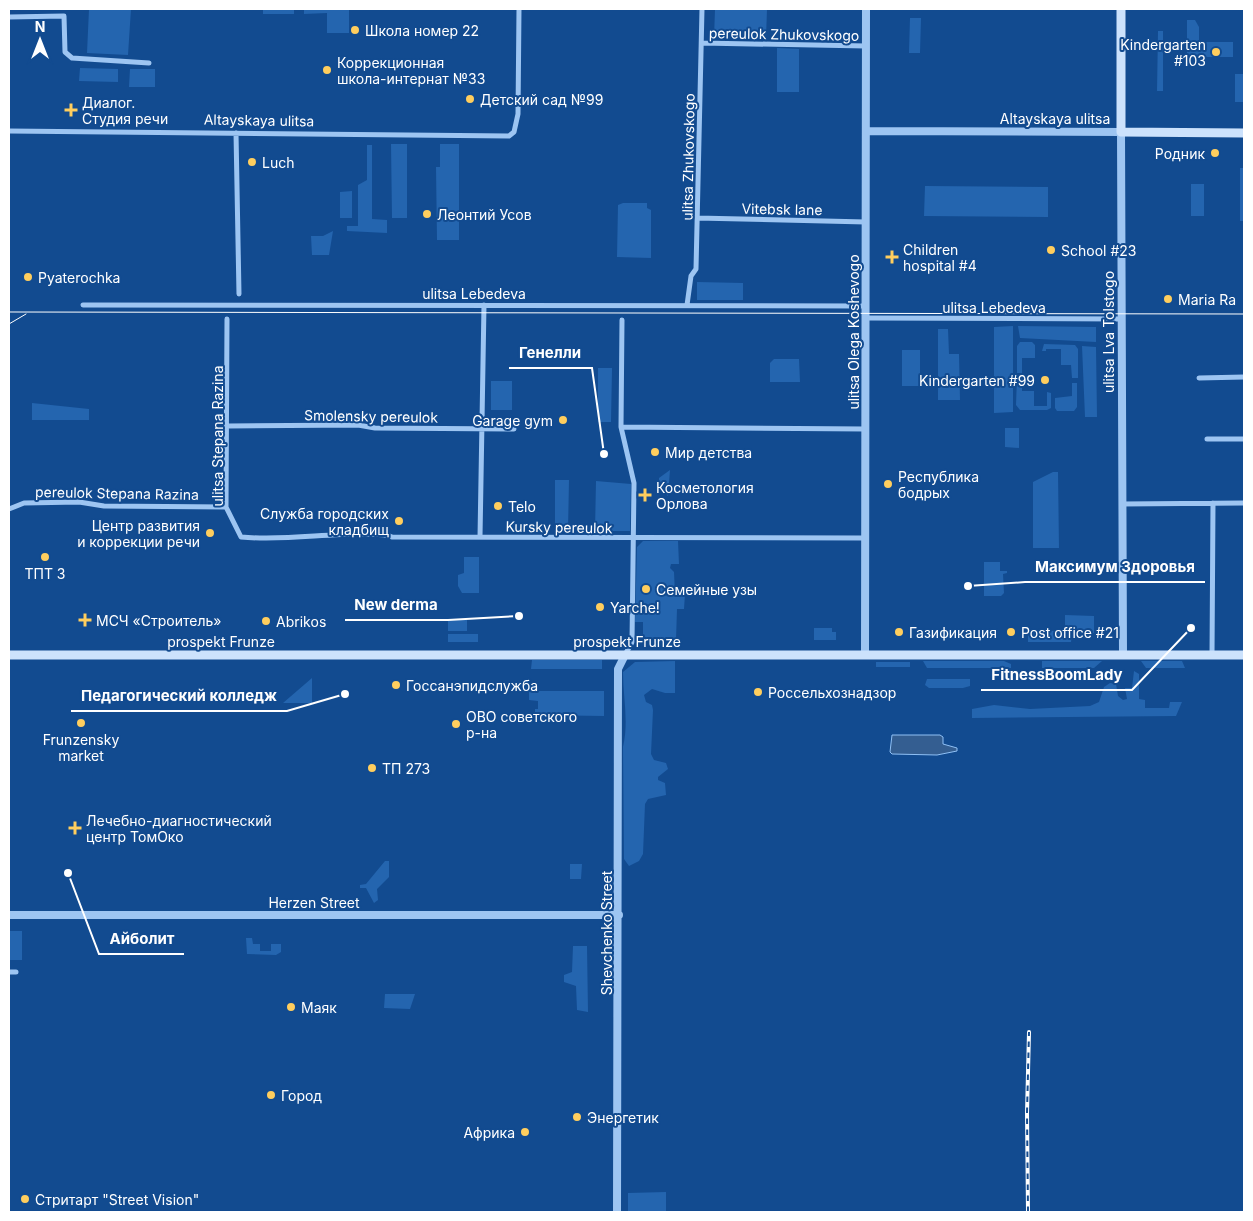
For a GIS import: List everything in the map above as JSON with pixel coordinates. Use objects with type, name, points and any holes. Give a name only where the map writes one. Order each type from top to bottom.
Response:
[{"type":"main road","name":"ulitsa Lva Tolstogo","points":[[1121,9],[1122,132]]},
{"type":"main road","name":"Altayskaya ulitsa","points":[[1122,132],[1244,133]]},
{"type":"main road","name":"prospekt Frunze","points":[[9,655],[1244,655]]},
{"type":"street","name":"Altayskaya ulitsa","points":[[9,131],[509,136],[514,132],[518,114],[519,9]]},
{"type":"street","name":"ulitsa Zhukovskogo","points":[[687,305],[691,276],[696,269],[702,9]]},
{"type":"street","name":"ulitsa Olega Koshevogo","points":[[865,655],[866,9]]},
{"type":"street","points":[[9,17],[64,16],[65,52],[72,58],[149,63]]},
{"type":"street","name":"pereulok Zhukovskogo","points":[[702,43],[866,46]]},
{"type":"street","name":"Altayskaya ulitsa","points":[[866,131],[1122,132]]},
{"type":"street","name":"ulitsa Lva Tolstogo","points":[[1122,132],[1123,655]]},
{"type":"street","points":[[236,133],[239,294]]},
{"type":"street","name":"Vitebsk lane","points":[[697,218],[866,222]]},
{"type":"street","name":"ulitsa Lebedeva","points":[[83,305],[865,306]]},
{"type":"street","points":[[480,537],[484,305]]},
{"type":"street","name":"ulitsa Lebedeva","points":[[865,318],[1122,319]]},
{"type":"street","name":"ulitsa Stepana Razina","points":[[227,319],[228,426],[226,507],[241,537],[254,538]]},
{"type":"street","points":[[622,320],[621,427],[634,483],[632,642],[625,654]]},
{"type":"street","points":[[1199,378],[1244,377]]},
{"type":"street","name":"Smolensky pereulok","points":[[228,426],[358,425],[375,428],[514,429]]},
{"type":"street","points":[[621,427],[865,429]]},
{"type":"street","points":[[1206,440],[1244,439]]},
{"type":"street","name":"pereulok Stepana Razina","points":[[9,509],[24,503],[78,502],[104,506],[226,507]]},
{"type":"street","points":[[1122,504],[1244,503]]},
{"type":"street","points":[[1212,655],[1213,504]]},
{"type":"street","name":"Kursky pereulok","points":[[254,538],[318,534],[633,539],[865,538]]},
{"type":"street","name":"Shevchenko Street","points":[[617,1212],[618,669],[625,654]]},
{"type":"street","name":"Herzen Street","points":[[9,915],[619,914]]},
{"type":"street","points":[[9,972],[16,972]]},
{"type":"shaded area","points":[[89,9],[131,9],[128,55],[87,53]]},
{"type":"shaded area","points":[[263,9],[294,9],[294,14],[263,14]]},
{"type":"shaded area","points":[[304,9],[349,9],[349,33],[327,33],[327,13],[304,14]]},
{"type":"shaded area","points":[[715,9],[767,9],[766,39],[714,38]]},
{"type":"shaded area","points":[[910,18],[921,18],[920,53],[909,53]]},
{"type":"shaded area","points":[[1187,20],[1195,20],[1199,27],[1199,42],[1233,42],[1233,57],[1187,57]]},
{"type":"shaded area","points":[[1158,31],[1163,31],[1163,91],[1157,91]]},
{"type":"shaded area","points":[[777,48],[799,49],[799,92],[777,92]]},
{"type":"shaded area","points":[[80,68],[118,69],[118,82],[79,81]]},
{"type":"shaded area","points":[[130,69],[155,69],[155,87],[129,87]]},
{"type":"shaded area","points":[[1235,74],[1244,74],[1244,102],[1235,102]]},
{"type":"shaded area","points":[[391,144],[407,144],[407,218],[392,218]]},
{"type":"shaded area","points":[[440,144],[459,144],[459,240],[437,240],[436,167],[440,167]]},
{"type":"shaded area","points":[[367,145],[372,145],[372,219],[387,220],[387,233],[347,231],[347,226],[358,226],[358,185],[367,180]]},
{"type":"shaded area","points":[[1240,168],[1244,168],[1244,221],[1240,221]]},
{"type":"shaded area","points":[[1191,184],[1204,184],[1204,216],[1191,216]]},
{"type":"shaded area","points":[[925,186],[1048,187],[1048,217],[924,216]]},
{"type":"shaded area","points":[[352,191],[352,218],[340,218],[340,192]]},
{"type":"shaded area","points":[[623,203],[647,203],[647,208],[651,210],[651,258],[617,257],[618,205]]},
{"type":"shaded area","points":[[333,231],[329,255],[312,255],[311,236],[323,236]]},
{"type":"shaded area","points":[[697,282],[743,283],[743,300],[697,300]]},
{"type":"shaded area","points":[[1013,326],[1013,412],[994,413],[994,327]]},
{"type":"shaded area","points":[[1018,326],[1096,327],[1096,342],[1020,338]]},
{"type":"shaded area","points":[[938,329],[948,329],[949,354],[959,354],[960,400],[938,400]]},
{"type":"shaded area","points":[[1020,342],[1032,342],[1035,345],[1035,358],[1022,358],[1022,373],[1017,373],[1017,346]]},
{"type":"shaded area","points":[[1044,344],[1075,345],[1078,349],[1078,378],[1072,378],[1071,365],[1061,365],[1061,349],[1046,349],[1046,351],[1042,351]]},
{"type":"shaded area","points":[[1082,346],[1096,347],[1097,417],[1085,417]]},
{"type":"shaded area","points":[[902,350],[920,350],[920,386],[902,386]]},
{"type":"shaded area","points":[[774,359],[799,359],[800,382],[770,382],[770,363]]},
{"type":"shaded area","points":[[598,368],[612,368],[611,422],[598,422]]},
{"type":"shaded area","points":[[1017,377],[1022,378],[1022,391],[1034,391],[1034,406],[1047,406],[1047,392],[1051,393],[1051,408],[1047,410],[1020,410],[1016,405]]},
{"type":"shaded area","points":[[491,381],[512,381],[512,410],[491,410]]},
{"type":"shaded area","points":[[1072,383],[1077,383],[1077,407],[1074,411],[1057,411],[1055,408],[1055,398],[1072,396]]},
{"type":"shaded area","points":[[32,403],[89,409],[89,420],[32,420]]},
{"type":"shaded area","points":[[1005,428],[1019,428],[1019,448],[1005,447]]},
{"type":"shaded area","points":[[670,470],[668,496],[659,486],[659,478]]},
{"type":"shaded area","points":[[1053,472],[1058,472],[1059,548],[1033,548],[1033,482]]},
{"type":"shaded area","points":[[555,480],[569,480],[568,531],[555,531]]},
{"type":"shaded area","points":[[596,481],[631,484],[630,531],[595,531]]},
{"type":"shaded area","points":[[643,541],[678,541],[679,564],[671,564],[670,568],[674,572],[675,594],[685,594],[684,609],[677,609],[676,640],[643,640],[643,622],[635,622],[637,547]]},
{"type":"shaded area","points":[[464,557],[479,557],[479,593],[462,593],[458,586],[458,575],[464,573]]},
{"type":"shaded area","points":[[984,562],[1000,562],[1000,571],[1007,571],[1007,573],[1003,574],[1004,593],[1001,596],[984,596]]},
{"type":"shaded area","points":[[1065,615],[1094,616],[1094,633],[1072,633],[1071,642],[1028,642],[1028,631],[1065,631]]},
{"type":"shaded area","points":[[448,620],[467,620],[467,631],[448,631]]},
{"type":"shaded area","points":[[814,628],[832,628],[832,632],[836,632],[836,640],[814,640]]},
{"type":"shaded area","points":[[448,634],[478,634],[478,642],[448,642]]},
{"type":"shaded area","points":[[532,660],[602,660],[602,669],[531,669]]},
{"type":"shaded area","points":[[675,661],[675,693],[665,693],[652,689],[644,695],[646,702],[652,705],[653,710],[651,754],[654,760],[666,763],[668,769],[658,777],[658,780],[665,783],[666,795],[648,799],[645,804],[643,854],[639,861],[629,866],[624,859],[623,747],[626,719],[623,672],[635,662]]},
{"type":"shaded area","points":[[923,661],[1004,661],[1011,664],[1011,668],[927,668]]},
{"type":"shaded area","points":[[1042,661],[1102,661],[1094,668],[1042,668]]},
{"type":"shaded area","points":[[1141,661],[1182,661],[1185,668],[1146,668]]},
{"type":"shaded area","points":[[876,662],[910,662],[910,667],[876,667]]},
{"type":"shaded area","points":[[1134,671],[1139,674],[1139,699],[1145,700],[1145,708],[1169,708],[1170,702],[1182,702],[1176,716],[972,718],[972,709],[994,705],[1030,709],[1090,706],[1099,702],[1104,687],[1110,683],[1116,684],[1118,696],[1123,700],[1127,699],[1125,688],[1132,688]]},
{"type":"shaded area","points":[[312,678],[312,703],[283,703]]},
{"type":"shaded area","points":[[927,679],[970,679],[970,686],[963,688],[929,688],[925,685]]},
{"type":"shaded area","points":[[529,691],[604,691],[604,716],[535,715],[535,709],[538,709],[538,701],[529,700]]},
{"type":"shaded area","points":[[892,735],[940,735],[943,737],[943,744],[957,748],[957,751],[937,755],[892,754],[890,752]]},
{"type":"shaded area","points":[[385,861],[389,861],[389,877],[377,889],[378,900],[374,903],[366,888],[360,888],[360,885],[366,884]]},
{"type":"shaded area","points":[[570,864],[582,864],[581,879],[570,879]]},
{"type":"shaded area","points":[[10,931],[22,931],[22,960],[10,960]]},
{"type":"shaded area","points":[[246,938],[252,938],[253,944],[260,944],[260,951],[271,951],[271,944],[281,944],[281,952],[276,955],[247,954]]},
{"type":"shaded area","points":[[573,946],[587,946],[588,1012],[577,1010],[576,986],[564,982],[564,975],[572,972]]},
{"type":"shaded area","points":[[385,994],[415,994],[410,1009],[384,1008]]},
{"type":"shaded area","points":[[666,1192],[666,1212],[628,1212],[628,1193]]},
{"type":"tram line","points":[[9,312],[1244,314]]},
{"type":"tram line","points":[[9,324],[26,314]]},
{"type":"railway","points":[[1028,1212],[1027,1113],[1029,1032]]},
{"type":"place","name":"Школа номер 22","points":[[355,30]]},
{"type":"place","name":"Kindergarten #103","points":[[1216,52]]},
{"type":"place","name":"Коррекционная школа-интернат №33","points":[[327,70]]},
{"type":"place","name":"Детский сад №99","points":[[470,99]]},
{"type":"place","name":"Диалог. Студия речи","points":[[71,110]]},
{"type":"place","name":"Родник","points":[[1215,153]]},
{"type":"place","name":"Luch","points":[[252,162]]},
{"type":"place","name":"Леонтий Усов","points":[[427,214]]},
{"type":"place","name":"School #23","points":[[1051,250]]},
{"type":"place","name":"Children hospital #4","points":[[892,257]]},
{"type":"place","name":"Pyaterochka","points":[[28,277]]},
{"type":"place","name":"Maria Ra","points":[[1168,299]]},
{"type":"place","name":"Kindergarten #99","points":[[1045,380]]},
{"type":"place","name":"Garage gym","points":[[563,420]]},
{"type":"place","name":"Мир детства","points":[[655,452]]},
{"type":"place","name":"Генелли","points":[[604,454]]},
{"type":"place","name":"Республика бодрых","points":[[888,484]]},
{"type":"place","name":"Косметология Орлова","points":[[645,495]]},
{"type":"place","name":"Telo","points":[[498,506]]},
{"type":"place","name":"Служба городских кладбищ","points":[[399,521]]},
{"type":"place","name":"Центр развития и коррекции речи","points":[[210,533]]},
{"type":"place","name":"ТПТ 3","points":[[45,557]]},
{"type":"place","name":"Максимум Здоровья","points":[[968,586]]},
{"type":"place","name":"Семейные узы","points":[[646,589]]},
{"type":"place","name":"Yarche!","points":[[600,607]]},
{"type":"place","name":"New derma","points":[[519,616]]},
{"type":"place","name":"МСЧ «Строитель»","points":[[85,620]]},
{"type":"place","name":"Abrikos","points":[[266,621]]},
{"type":"place","name":"FitnessBoomLady","points":[[1191,628]]},
{"type":"place","name":"Газификация","points":[[899,632]]},
{"type":"place","name":"Post office #21","points":[[1011,632]]},
{"type":"place","name":"Госсанэпидслужба","points":[[396,685]]},
{"type":"place","name":"Россельхознадзор","points":[[758,692]]},
{"type":"place","name":"Педагогический колледж","points":[[345,694]]},
{"type":"place","name":"Frunzensky market","points":[[81,723]]},
{"type":"place","name":"ОВО советского р-на","points":[[456,724]]},
{"type":"place","name":"ТП 273","points":[[372,768]]},
{"type":"place","name":"Лечебно-диагностический центр ТомОко","points":[[75,828]]},
{"type":"place","name":"Айболит","points":[[68,873]]},
{"type":"place","name":"Маяк","points":[[291,1007]]},
{"type":"place","name":"Город","points":[[271,1095]]},
{"type":"place","name":"Энергетик","points":[[577,1117]]},
{"type":"place","name":"Африка","points":[[525,1132]]},
{"type":"place","name":"Стритарт \"Street Vision\"","points":[[25,1199]]}]
